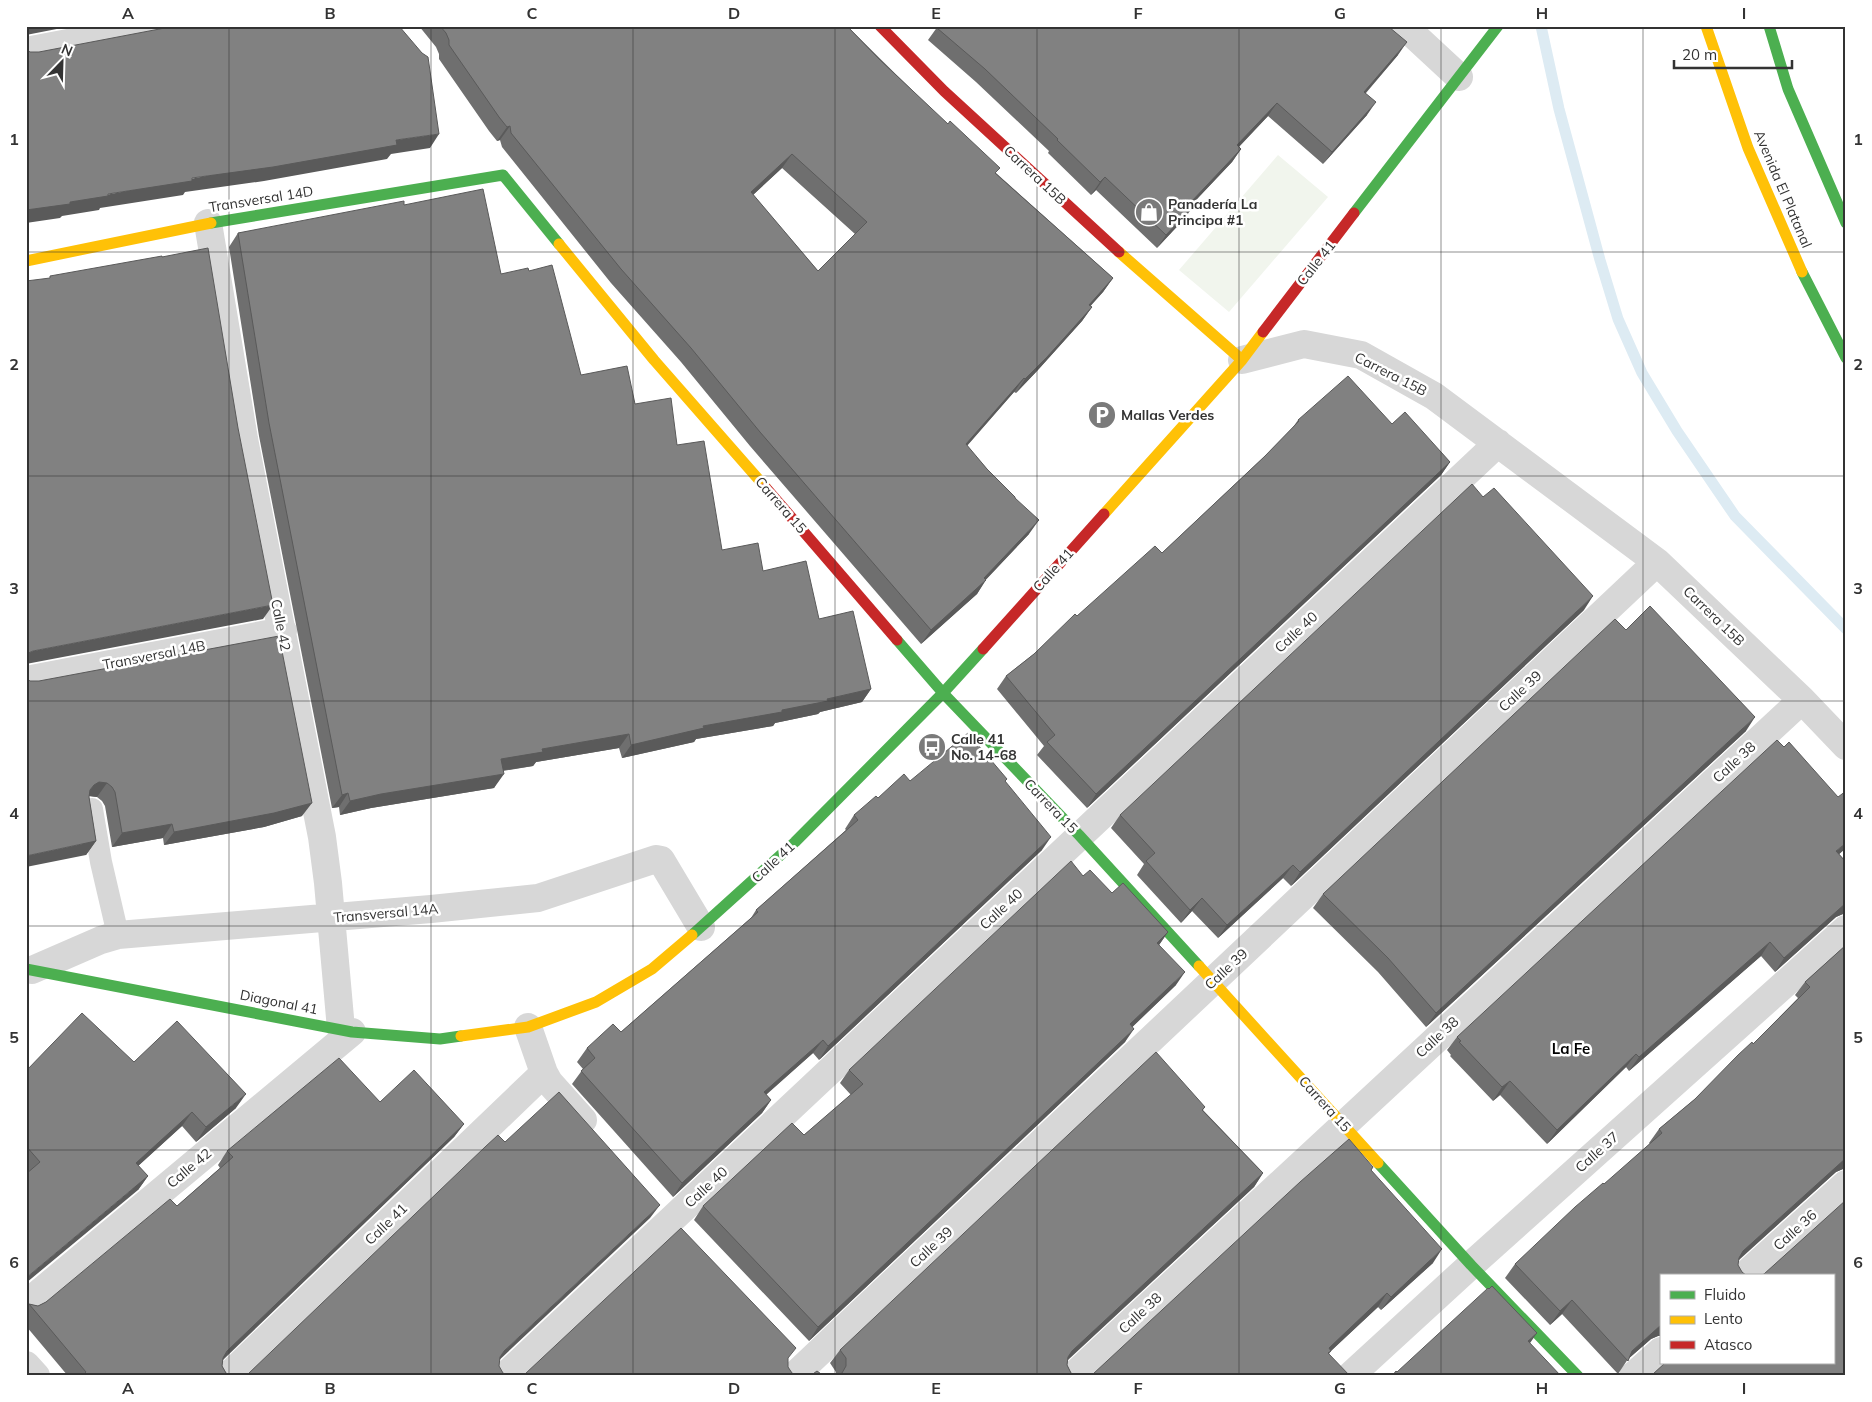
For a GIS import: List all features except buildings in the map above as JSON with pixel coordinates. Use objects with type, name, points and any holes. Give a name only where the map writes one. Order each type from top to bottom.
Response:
[{"type":"street","points":[[26,51],[157,26]]},
{"type":"street","name":"Carrera 15B","points":[[880,26],[904,55],[1147,278],[1242,360],[1304,344],[1361,355],[1434,396],[1657,562],[1802,700],[1846,746]]},
{"type":"street","points":[[1404,26],[1459,78]]},
{"type":"street","name":"Calle 41","points":[[528,1027],[596,1002],[652,969],[701,928],[795,842],[943,694],[1242,360],[1498,26]]},
{"type":"street","name":"Avenida El Platanal","points":[[1706,26],[1748,148],[1799,265],[1846,358]]},
{"type":"street","points":[[1769,26],[1788,89],[1846,223]]},
{"type":"street","name":"Transversal 14D","points":[[26,261],[208,223],[503,175]]},
{"type":"street","name":"Carrera 15","points":[[503,175],[654,360],[943,694],[1079,835],[1471,1265],[1578,1376]]},
{"type":"street","name":"Calle 42","points":[[26,1304],[346,1031],[322,836],[244,439],[208,223]]},
{"type":"street","name":"Calle 40","points":[[505,1376],[679,1226],[1079,835],[1498,443]]},
{"type":"street","name":"Calle 39","points":[[808,1372],[1213,982],[1657,562]]},
{"type":"street","name":"Transversal 14B","points":[[26,680],[283,631]]},
{"type":"street","name":"Calle 38","points":[[1073,1376],[1802,700]]},
{"type":"street","name":"Transversal 14A","points":[[29,970],[101,940],[118,935],[331,918],[538,898],[656,858],[661,860],[701,928]]},
{"type":"street","name":"Calle 37","points":[[1350,1376],[1846,929]]},
{"type":"street","name":"Diagonal 41","points":[[29,970],[346,1031],[440,1040],[528,1027]]},
{"type":"street","points":[[528,1027],[549,1082],[601,1140]]},
{"type":"street","name":"Calle 41","points":[[228,1376],[544,1073]]},
{"type":"street","name":"Calle 36","points":[[1746,1274],[1846,1184]]},
{"type":"street","points":[[653,1197],[679,1226]]},
{"type":"street","points":[[788,1342],[808,1372]]},
{"type":"street","points":[[1633,1376],[1660,1352]]},
{"type":"street","points":[[26,1364],[36,1376]]},
{"type":"lane","points":[[92,808],[101,862],[118,935]]},
{"type":"shaded area","points":[[1278,155],[1328,197],[1229,312],[1179,270]]},
{"type":"waterway","points":[[1541,26],[1559,109],[1600,260],[1618,319],[1642,373],[1677,431],[1735,516],[1846,629]]},
{"type":"traffic: fast","points":[[1354,213],[1498,26]]},
{"type":"traffic: fast","points":[[1769,26],[1788,89],[1846,223]]},
{"type":"traffic: fast","points":[[211,223],[503,175],[559,244]]},
{"type":"traffic: fast","points":[[1802,272],[1846,358]]},
{"type":"traffic: fast","points":[[897,640],[943,693],[1079,835],[1199,966]]},
{"type":"traffic: fast","points":[[692,935],[795,842],[943,693],[983,649]]},
{"type":"traffic: fast","points":[[26,969],[352,1032],[440,1039],[461,1036]]},
{"type":"traffic: fast","points":[[1378,1163],[1471,1265],[1578,1376]]},
{"type":"traffic: slow","points":[[1706,26],[1748,148],[1802,272]]},
{"type":"traffic: slow","points":[[26,261],[211,223]]},
{"type":"traffic: slow","points":[[559,244],[654,360],[766,488]]},
{"type":"traffic: slow","points":[[1119,252],[1242,360]]},
{"type":"traffic: slow","points":[[1104,514],[1242,360],[1263,332]]},
{"type":"traffic: slow","points":[[461,1036],[528,1027],[596,1002],[652,969],[692,935]]},
{"type":"traffic: slow","points":[[1199,966],[1378,1163]]},
{"type":"traffic: jam","points":[[880,26],[944,91],[1119,252]]},
{"type":"traffic: jam","points":[[1263,332],[1354,213]]},
{"type":"traffic: jam","points":[[766,488],[897,640]]},
{"type":"traffic: jam","points":[[983,649],[1104,514]]},
{"type":"place","name":"Panadería La Principa #1","points":[[1149,212]]},
{"type":"place","name":"Mallas Verdes","points":[[1102,415]]},
{"type":"place","name":"Calle 41 No. 14-68","points":[[932,747]]},
{"type":"district","name":"La Fe","points":[[1571,1048]]}]
